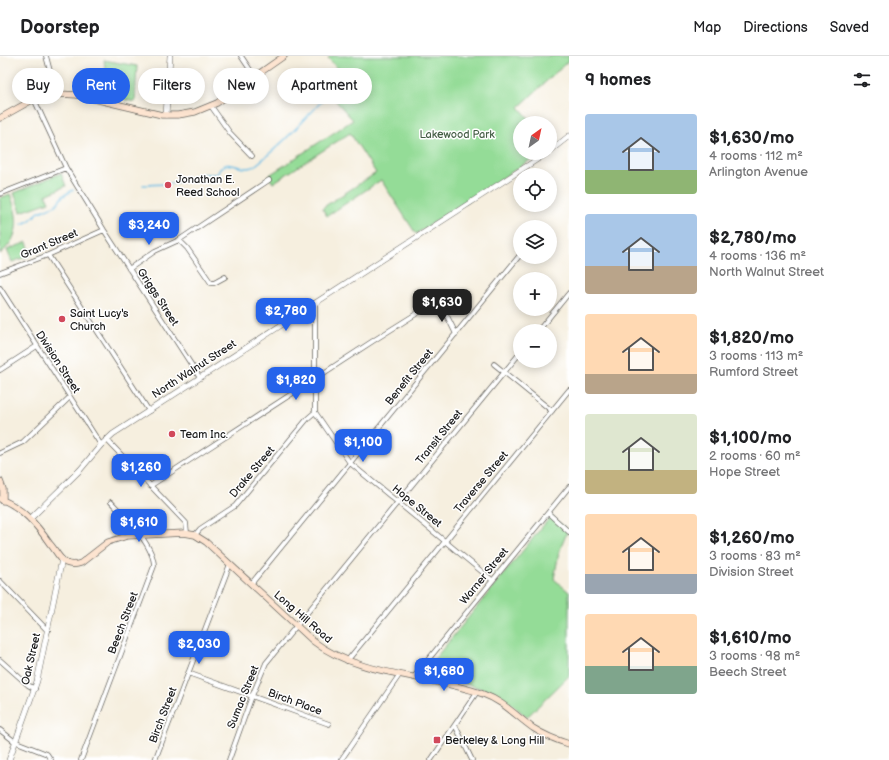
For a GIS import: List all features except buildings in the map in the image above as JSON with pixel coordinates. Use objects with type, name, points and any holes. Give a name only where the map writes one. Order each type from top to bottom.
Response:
[{"type":"main road","points":[[267,68],[284,56]]},
{"type":"main road","points":[[64,95],[77,96],[166,115],[190,113],[214,104]]},
{"type":"main road","points":[[0,118],[25,104]]},
{"type":"main road","points":[[0,481],[3,489],[2,500],[21,511],[30,519],[44,534],[62,559]]},
{"type":"main road","name":"Long Hill Road","points":[[62,559],[70,564],[78,564],[108,542],[123,536],[139,534],[187,533],[195,535],[206,542],[296,626],[332,654],[347,661],[449,684],[477,692],[505,705],[544,735],[569,744]]},
{"type":"street","points":[[46,56],[49,68]]},
{"type":"street","points":[[166,115],[170,56]]},
{"type":"street","points":[[241,56],[249,68]]},
{"type":"street","name":"Griggs Street","points":[[36,104],[66,168],[104,230],[200,378]]},
{"type":"street","points":[[211,106],[230,134],[252,156]]},
{"type":"street","points":[[557,145],[569,136]]},
{"type":"street","name":"North Walnut Street","points":[[30,519],[80,470],[106,440],[536,160]]},
{"type":"street","points":[[0,194],[66,168]]},
{"type":"street","points":[[129,268],[155,251],[179,240],[269,180]]},
{"type":"street","name":"Grant Street","points":[[0,274],[48,255],[104,230]]},
{"type":"street","points":[[179,240],[187,248],[209,281],[212,283],[225,277]]},
{"type":"street","points":[[48,255],[149,411]]},
{"type":"street","name":"Benefit Street","points":[[252,584],[513,264]]},
{"type":"street","name":"Division Street","points":[[0,288],[101,445]]},
{"type":"street","points":[[544,324],[569,293]]},
{"type":"street","points":[[315,303],[315,412]]},
{"type":"street","points":[[150,486],[432,304],[436,304],[444,310],[456,334]]},
{"type":"street","points":[[0,370],[37,346]]},
{"type":"street","name":"Transit Street","points":[[296,626],[513,361]]},
{"type":"street","points":[[494,364],[552,411]]},
{"type":"street","name":"Traverse Street","points":[[347,661],[569,390]]},
{"type":"street","points":[[0,453],[23,442],[70,397]]},
{"type":"street","name":"Hope Street","points":[[315,412],[350,463],[492,580]]},
{"type":"street","name":"Drake Street","points":[[195,535],[200,529],[235,506],[308,418],[315,412]]},
{"type":"street","points":[[106,440],[186,523],[187,533]]},
{"type":"street","name":"Warner Street","points":[[414,677],[569,487]]},
{"type":"street","name":"Beech Street","points":[[81,760],[153,569],[153,559],[139,534],[111,502]]},
{"type":"street","points":[[548,513],[569,532]]},
{"type":"street","name":"Oak Street","points":[[9,760],[35,689],[62,559]]},
{"type":"street","name":"Birch Street","points":[[155,760],[230,564]]},
{"type":"street","points":[[0,581],[48,631]]},
{"type":"street","name":"Sumac Street","points":[[229,760],[252,696],[266,663],[296,626]]},
{"type":"street","points":[[0,660],[35,689]]},
{"type":"street","name":"Birch Place","points":[[188,673],[329,724]]},
{"type":"street","points":[[341,760],[400,674]]},
{"type":"street","points":[[431,760],[477,692]]},
{"type":"street","points":[[455,725],[472,760]]},
{"type":"street","points":[[0,730],[16,742],[45,753],[51,760]]},
{"type":"green space","name":"Lakewood Park","points":[[331,56],[569,56],[569,60],[519,107],[527,116],[513,116],[513,160],[530,160],[518,168],[513,168],[513,171],[416,234],[381,180],[327,216],[322,208],[376,173],[350,133],[273,183],[268,176],[353,120],[339,104],[372,104],[372,68],[337,68],[328,58]]},
{"type":"green space","points":[[104,60],[137,66],[135,102],[130,101],[130,68],[105,68]]},
{"type":"green space","points":[[61,173],[66,186],[46,195],[49,202],[21,212],[14,193]]},
{"type":"green space","points":[[10,194],[16,219],[15,234],[12,241],[0,254],[0,198]]},
{"type":"green space","points":[[27,242],[31,255],[12,262],[7,250]]},
{"type":"green space","points":[[551,516],[568,530],[559,552],[554,579],[569,592],[569,676],[527,717],[505,700],[487,691],[457,681],[427,675],[424,672]]},
{"type":"waterway","points":[[143,185],[168,184],[190,179],[203,174],[217,174],[220,169],[228,164],[246,168],[252,167],[267,156],[305,120],[319,104]]},
{"type":"waterway","points":[[22,224],[29,221],[39,212],[56,205],[63,196],[73,190]]},
{"type":"place","name":"Jonathan E. Reed School","points":[[168,185]]},
{"type":"place","name":"Saint Lucy's Church","points":[[62,319]]},
{"type":"place","name":"Team Inc.","points":[[172,434]]},
{"type":"place","name":"Berkeley & Long Hill","points":[[437,740]]}]
